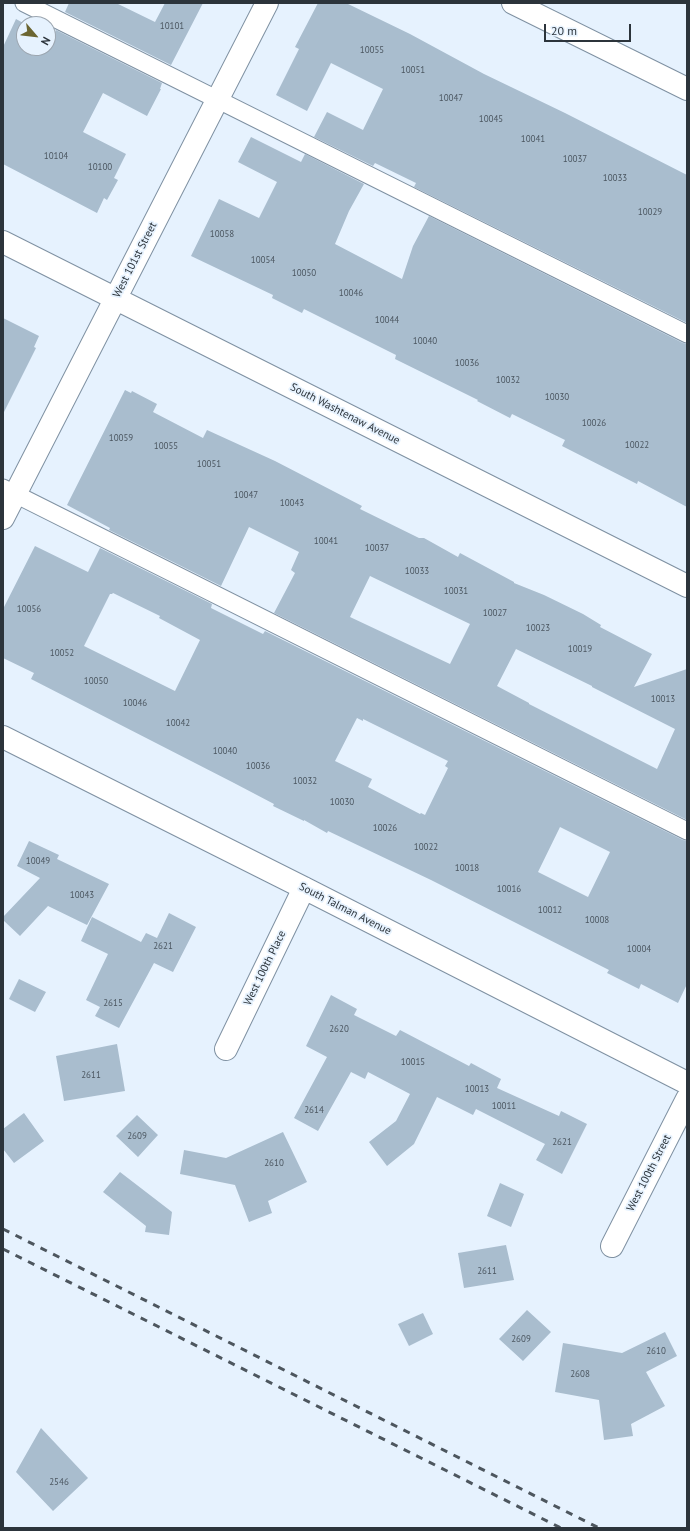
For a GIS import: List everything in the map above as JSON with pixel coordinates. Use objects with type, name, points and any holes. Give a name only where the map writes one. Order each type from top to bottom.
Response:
[{"type":"street","name":"West 101st Street","points":[[3,518],[9,491],[115,298],[266,3]]},
{"type":"street","points":[[514,3],[687,89]]},
{"type":"street","name":"South Washtenaw Avenue","points":[[3,242],[687,586]]},
{"type":"street","name":"South Talman Avenue","points":[[3,737],[687,1083]]},
{"type":"street","name":"West 100th Place","points":[[226,1048],[304,888]]},
{"type":"street","name":"West 100th Street","points":[[612,1246],[687,1099]]},
{"type":"lane","points":[[24,3],[687,334]]},
{"type":"lane","points":[[9,491],[687,831]]},
{"type":"building","points":[[69,3],[116,3],[155,22],[165,3],[203,3],[171,65],[65,12]]},
{"type":"building","points":[[318,3],[346,3],[410,34],[484,74],[687,175],[687,323],[414,187],[416,183],[375,163],[373,166],[314,137],[327,112],[363,130],[383,89],[331,63],[307,111],[276,95],[299,49],[295,47]]},
{"type":"building","points":[[16,19],[16,56],[56,56],[56,30],[162,83],[161,89],[147,116],[103,93],[83,132],[126,154],[114,178],[118,180],[107,200],[104,198],[97,213],[3,164],[3,47]]},
{"type":"building","points":[[251,137],[301,162],[305,154],[364,184],[349,211],[335,244],[402,279],[413,246],[429,216],[687,344],[687,507],[638,481],[637,484],[562,446],[565,440],[512,414],[510,418],[477,401],[478,400],[395,359],[396,355],[304,309],[302,313],[272,298],[273,295],[191,256],[219,199],[259,218],[277,182],[238,162]]},
{"type":"building","points":[[3,318],[39,336],[34,347],[36,348],[3,414]]},
{"type":"building","points":[[125,390],[131,393],[132,391],[157,404],[153,412],[203,438],[207,430],[275,461],[362,506],[360,509],[419,538],[424,538],[458,557],[460,553],[514,583],[544,595],[583,614],[601,625],[600,627],[652,654],[634,687],[687,669],[687,820],[274,613],[295,573],[291,570],[299,552],[249,527],[221,586],[109,530],[110,528],[67,505]],"holes":[[[370,576],[470,624],[450,664],[350,617]],[[516,649],[675,729],[657,769],[529,704],[497,686]]]},
{"type":"building","points":[[35,546],[88,572],[100,548],[212,604],[211,608],[263,634],[265,631],[687,841],[687,984],[678,1003],[641,984],[639,989],[607,973],[609,970],[431,880],[328,831],[327,833],[304,820],[273,806],[274,804],[234,783],[31,679],[34,673],[3,658],[3,609]],"holes":[[[113,593],[160,616],[159,618],[200,640],[175,691],[84,646],[110,594]],[[357,718],[363,721],[363,719],[448,761],[445,766],[448,768],[425,815],[420,814],[368,787],[372,779],[335,761]],[[560,827],[610,852],[588,897],[538,872]]]},
{"type":"building","points":[[29,841],[59,855],[57,859],[109,884],[87,925],[48,906],[20,936],[3,920],[3,917],[40,878],[17,866]]},
{"type":"building","points":[[169,913],[196,927],[173,972],[154,963],[119,1028],[95,1016],[100,1007],[86,1000],[108,954],[81,941],[92,917],[141,942],[146,933],[157,938]]},
{"type":"building","points":[[19,979],[46,992],[35,1012],[9,999]]},
{"type":"building","points":[[331,995],[357,1009],[354,1015],[396,1036],[400,1030],[469,1066],[471,1063],[501,1079],[497,1088],[559,1116],[561,1111],[587,1124],[562,1174],[536,1160],[545,1144],[476,1109],[473,1115],[437,1097],[414,1144],[387,1166],[369,1142],[396,1121],[410,1094],[368,1072],[365,1079],[351,1072],[318,1131],[294,1118],[327,1057],[306,1046]]},
{"type":"building","points":[[117,1044],[125,1091],[64,1101],[56,1056]]},
{"type":"building","points":[[24,1113],[44,1141],[14,1163],[3,1149],[3,1129]]},
{"type":"building","points":[[137,1115],[158,1135],[138,1157],[116,1136]]},
{"type":"building","points":[[283,1132],[307,1182],[268,1201],[272,1213],[249,1222],[235,1185],[180,1174],[184,1150],[226,1158]]},
{"type":"building","points":[[120,1172],[172,1212],[169,1235],[145,1232],[146,1226],[103,1192]]},
{"type":"building","points":[[500,1183],[524,1194],[511,1227],[487,1216]]},
{"type":"building","points":[[506,1245],[514,1280],[464,1288],[458,1253]]},
{"type":"building","points":[[527,1310],[551,1332],[523,1361],[499,1339]]},
{"type":"building","points":[[423,1313],[433,1334],[409,1346],[398,1324]]},
{"type":"building","points":[[665,1332],[677,1356],[646,1372],[665,1406],[631,1424],[633,1436],[604,1440],[599,1400],[555,1392],[563,1343],[622,1353]]},
{"type":"building","points":[[41,1428],[88,1478],[53,1511],[16,1472]]},
{"type":"railway","points":[[3,1229],[599,1528]]},
{"type":"railway","points":[[3,1249],[561,1528]]}]
